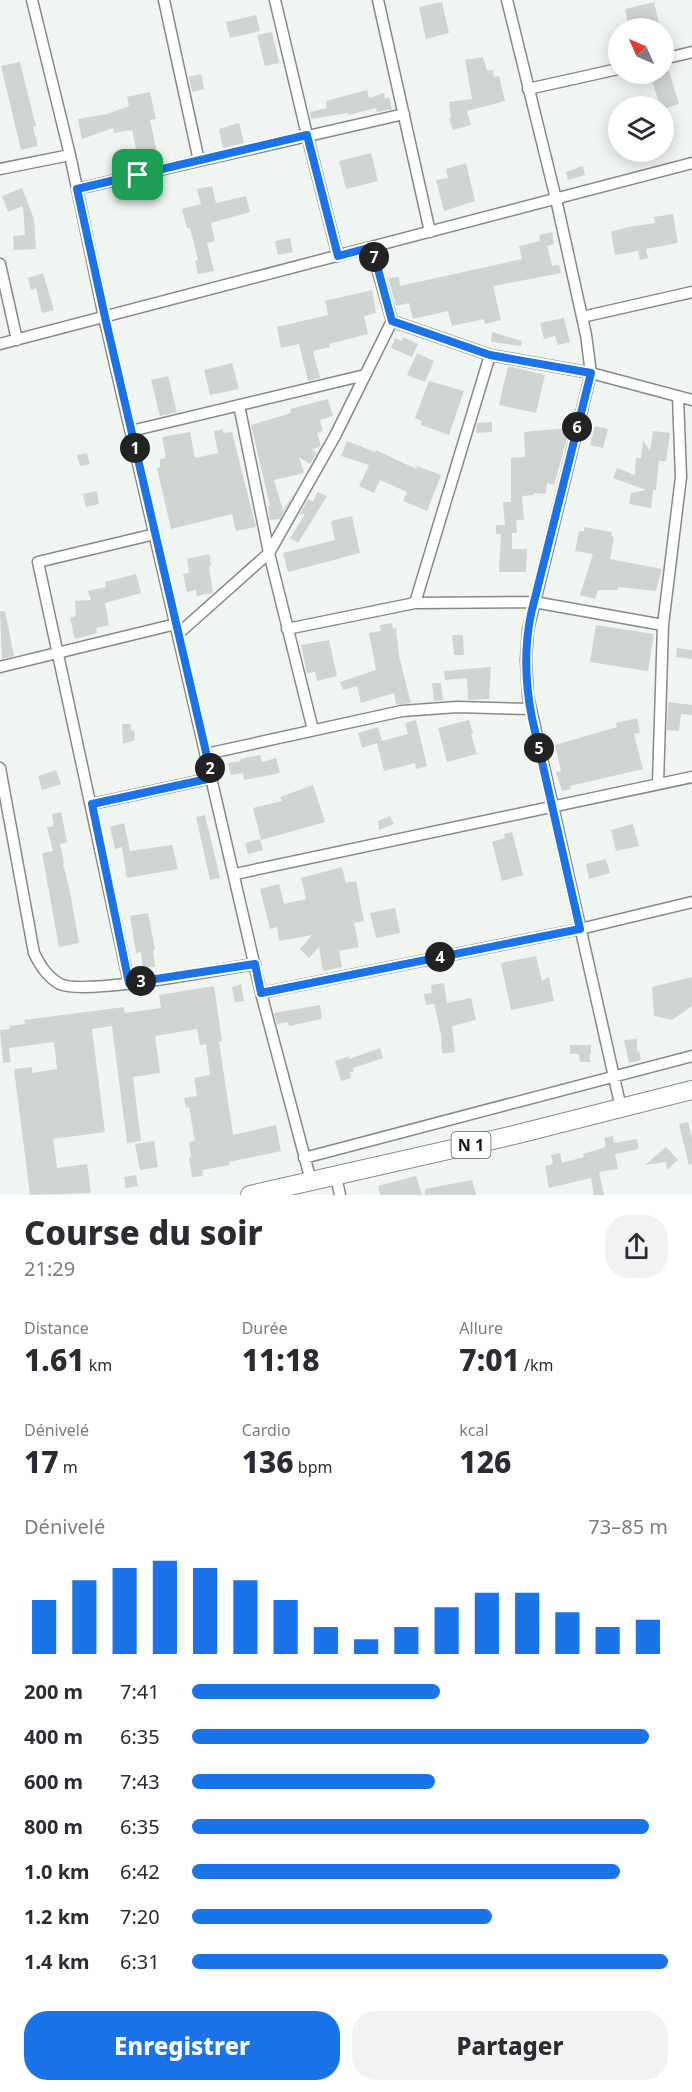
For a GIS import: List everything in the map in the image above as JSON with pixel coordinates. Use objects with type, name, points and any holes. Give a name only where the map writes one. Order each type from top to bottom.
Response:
[{"type":"highway","name":"N 1","points":[[250,1195],[692,1090]]},
{"type":"street","points":[[32,0],[70,154],[105,317],[261,993],[311,1181]]},
{"type":"street","points":[[164,0],[199,161]]},
{"type":"street","points":[[275,0],[338,256]]},
{"type":"street","points":[[378,0],[430,232]]},
{"type":"street","points":[[507,0],[582,317],[591,373],[534,602],[526,643],[528,696],[621,1108]]},
{"type":"street","points":[[674,56],[692,52]]},
{"type":"street","points":[[528,89],[608,71]]},
{"type":"street","points":[[77,189],[404,114]]},
{"type":"street","points":[[0,169],[70,154]]},
{"type":"street","points":[[0,344],[692,164]]},
{"type":"street","points":[[0,667],[177,629],[269,553],[335,436],[392,321],[372,247]]},
{"type":"street","points":[[0,264],[17,340]]},
{"type":"street","points":[[582,317],[692,292]]},
{"type":"street","points":[[392,321],[490,355],[591,373],[692,400]]},
{"type":"street","points":[[415,603],[490,355]]},
{"type":"street","points":[[131,431],[365,375]]},
{"type":"street","points":[[658,783],[663,625],[686,478],[678,398]]},
{"type":"street","points":[[239,405],[269,553],[313,730]]},
{"type":"street","points":[[129,983],[38,562],[155,534]]},
{"type":"street","points":[[287,629],[415,603],[534,602],[663,625]]},
{"type":"street","points":[[206,754],[402,711],[424,708],[530,709]]},
{"type":"street","points":[[0,768],[3,803],[34,953],[39,965],[49,977],[60,984],[72,987],[129,983],[255,964]]},
{"type":"street","points":[[235,874],[692,777]]},
{"type":"street","points":[[92,804],[212,778]]},
{"type":"street","points":[[261,993],[580,929],[692,902]]},
{"type":"street","points":[[304,1158],[692,1056]]},
{"type":"street","points":[[336,1176],[340,1195]]},
{"type":"building","points":[[442,2],[449,33],[426,39],[419,7]]},
{"type":"building","points":[[654,2],[658,18],[627,18],[625,9]]},
{"type":"building","points":[[256,15],[260,31],[230,38],[226,22]]},
{"type":"building","points":[[272,32],[279,63],[265,66],[257,35]]},
{"type":"building","points":[[483,57],[487,71],[493,70],[494,77],[499,76],[505,101],[467,111],[471,125],[453,130],[449,119],[451,118],[449,102],[472,99],[465,60]]},
{"type":"building","points":[[20,62],[36,126],[33,127],[38,146],[21,150],[1,66]]},
{"type":"building","points":[[201,74],[204,89],[192,92],[189,77]]},
{"type":"building","points":[[653,84],[673,84],[679,104],[674,106],[674,96],[657,96]]},
{"type":"building","points":[[367,90],[369,98],[384,93],[385,99],[389,97],[392,109],[377,112],[376,108],[348,115],[348,113],[311,119],[310,112],[327,108],[326,101]]},
{"type":"building","points":[[150,92],[156,119],[150,120],[158,157],[139,162],[132,130],[114,133],[113,128],[82,139],[78,119],[107,114],[129,106],[127,97]]},
{"type":"building","points":[[239,123],[244,143],[223,148],[219,129]]},
{"type":"building","points":[[371,153],[378,181],[346,189],[339,161]]},
{"type":"building","points":[[466,163],[475,201],[444,211],[436,180],[448,178],[446,169]]},
{"type":"building","points":[[583,166],[585,175],[568,180],[566,172]]},
{"type":"building","points":[[212,186],[216,203],[246,196],[250,212],[211,223],[215,241],[207,243],[214,271],[198,274],[195,261],[198,260],[190,228],[187,228],[182,209],[201,204],[197,189]]},
{"type":"building","points":[[22,188],[34,219],[36,249],[14,250],[13,236],[25,235],[23,206],[8,212],[2,196]]},
{"type":"building","points":[[673,214],[678,243],[646,249],[648,258],[640,260],[638,251],[615,255],[611,232],[655,223],[654,217]]},
{"type":"building","points":[[552,232],[554,244],[547,246],[552,266],[559,265],[561,273],[493,286],[501,320],[485,324],[484,319],[452,326],[448,311],[413,319],[409,303],[396,306],[388,278],[399,277],[400,286],[522,259],[519,246],[540,241],[539,235]]},
{"type":"building","points":[[290,238],[293,252],[278,255],[275,241]]},
{"type":"building","points":[[43,273],[54,310],[42,313],[36,288],[31,290],[28,278]]},
{"type":"building","points":[[372,290],[376,313],[364,316],[368,334],[329,344],[330,347],[313,351],[320,378],[308,381],[299,344],[281,348],[277,327],[328,315],[325,301]]},
{"type":"building","points":[[564,318],[570,342],[558,345],[555,336],[544,339],[540,323]]},
{"type":"building","points":[[492,332],[522,341],[521,346],[491,342]]},
{"type":"building","points":[[403,337],[418,344],[412,357],[391,348],[395,338],[402,341]]},
{"type":"building","points":[[417,353],[434,361],[425,382],[407,375]]},
{"type":"building","points":[[232,363],[239,389],[210,395],[204,370]]},
{"type":"building","points":[[508,366],[545,375],[536,413],[499,405]]},
{"type":"building","points":[[168,376],[177,412],[160,416],[151,380]]},
{"type":"building","points":[[429,381],[464,391],[449,435],[421,425],[422,421],[415,418]]},
{"type":"building","points":[[328,399],[333,416],[320,420],[323,431],[317,433],[321,446],[312,450],[317,453],[310,464],[299,457],[304,473],[274,480],[283,510],[295,492],[280,519],[270,520],[268,506],[270,506],[251,425],[291,413],[290,409]]},
{"type":"building","points":[[492,422],[492,432],[476,433],[477,423]]},
{"type":"building","points":[[595,426],[608,429],[603,448],[590,445]]},
{"type":"building","points":[[567,428],[568,435],[554,485],[547,483],[546,494],[534,493],[534,495],[522,496],[524,520],[516,520],[517,533],[512,533],[512,549],[527,549],[526,572],[499,572],[501,534],[496,534],[496,525],[505,525],[503,502],[511,502],[511,458],[525,457],[524,432]]},
{"type":"building","points":[[223,429],[223,433],[232,432],[256,527],[236,531],[232,514],[171,529],[157,468],[160,467],[160,459],[166,458],[162,437],[190,432],[195,458],[218,453],[214,431]]},
{"type":"building","points":[[653,431],[670,433],[666,461],[659,461],[656,490],[653,490],[651,508],[629,504],[631,493],[646,490],[613,478],[617,468],[635,475],[636,458],[641,458],[643,440],[650,451]]},
{"type":"building","points":[[347,441],[375,452],[376,450],[416,469],[417,466],[441,475],[427,511],[403,501],[407,492],[380,480],[374,493],[359,486],[369,465],[341,456]]},
{"type":"building","points":[[87,453],[90,464],[80,466],[77,455]]},
{"type":"building","points":[[97,491],[99,504],[86,507],[83,494]]},
{"type":"building","points":[[317,492],[327,496],[298,543],[290,538],[305,514],[299,515],[308,499],[313,502]]},
{"type":"building","points":[[352,516],[360,553],[288,572],[283,553],[335,540],[331,521]]},
{"type":"building","points":[[584,527],[612,532],[611,536],[614,537],[610,559],[662,569],[656,591],[618,587],[618,590],[598,590],[595,599],[580,595],[593,554],[575,551],[579,531],[584,531]]},
{"type":"building","points":[[209,554],[213,593],[197,596],[196,590],[187,592],[183,574],[189,573],[187,559]]},
{"type":"building","points":[[136,574],[141,593],[105,603],[109,625],[96,628],[97,633],[75,639],[70,618],[76,616],[75,601],[91,600],[88,591],[106,587],[105,582]]},
{"type":"building","points":[[0,611],[5,611],[14,656],[2,659]]},
{"type":"building","points":[[392,623],[393,629],[396,628],[399,656],[411,703],[396,705],[394,693],[361,703],[357,686],[343,690],[340,682],[376,670],[369,633],[381,631],[380,625]]},
{"type":"building","points":[[596,625],[654,634],[648,671],[590,662]]},
{"type":"building","points":[[452,635],[463,635],[464,655],[454,655]]},
{"type":"building","points":[[329,640],[337,676],[317,681],[315,672],[307,673],[301,645]]},
{"type":"building","points":[[677,648],[692,650],[692,659],[676,657]]},
{"type":"building","points":[[491,667],[489,699],[468,700],[467,678],[445,680],[444,671]]},
{"type":"building","points":[[432,683],[441,683],[443,700],[434,701]]},
{"type":"building","points":[[668,702],[692,705],[692,715],[681,714],[679,731],[667,730]]},
{"type":"building","points":[[637,718],[640,733],[634,734],[643,769],[570,786],[571,789],[562,791],[556,772],[561,771],[555,745],[617,727],[616,723]]},
{"type":"building","points":[[416,720],[427,766],[416,769],[415,763],[384,771],[377,743],[362,748],[358,733],[378,727],[382,741],[408,734],[405,723]]},
{"type":"building","points":[[469,720],[477,754],[447,762],[438,728]]},
{"type":"building","points":[[122,724],[130,724],[131,731],[134,730],[135,740],[123,744]]},
{"type":"building","points":[[260,755],[262,762],[276,758],[280,773],[244,780],[243,773],[231,775],[228,763]]},
{"type":"building","points":[[56,770],[61,784],[42,790],[38,776]]},
{"type":"building","points":[[313,785],[325,822],[261,840],[253,808],[282,801],[280,797]]},
{"type":"building","points":[[61,812],[67,842],[60,844],[79,943],[59,947],[42,853],[53,851],[47,827],[54,826],[52,814]]},
{"type":"building","points":[[205,815],[220,878],[210,880],[196,817]]},
{"type":"building","points":[[390,816],[394,824],[379,830],[378,821]]},
{"type":"building","points":[[124,823],[130,851],[172,845],[178,869],[127,878],[122,847],[115,849],[110,827]]},
{"type":"building","points":[[633,824],[639,846],[616,851],[611,830]]},
{"type":"building","points":[[512,832],[523,875],[502,881],[492,842],[505,838],[504,834]]},
{"type":"building","points":[[260,839],[263,850],[248,854],[245,843]]},
{"type":"building","points":[[606,859],[610,873],[589,879],[586,864]]},
{"type":"building","points":[[342,867],[346,883],[356,881],[364,921],[354,923],[359,947],[339,951],[342,967],[323,971],[319,947],[309,958],[300,949],[312,935],[279,941],[277,927],[270,929],[260,889],[279,884],[284,904],[306,899],[301,878]]},
{"type":"building","points":[[395,908],[400,933],[376,938],[370,913]]},
{"type":"building","points":[[148,913],[155,950],[153,950],[155,967],[143,968],[141,952],[136,953],[130,916]]},
{"type":"building","points":[[536,956],[542,981],[549,977],[554,1001],[511,1010],[501,963]]},
{"type":"building","points":[[692,977],[692,1006],[672,1020],[654,1016],[652,987]]},
{"type":"building","points":[[444,983],[447,1003],[471,998],[476,1020],[452,1026],[455,1052],[442,1054],[441,1034],[434,1004],[426,1005],[424,994],[432,993],[431,985]]},
{"type":"building","points":[[241,984],[244,1001],[235,1002],[232,987]]},
{"type":"building","points":[[214,986],[222,1041],[219,1042],[233,1135],[276,1125],[281,1151],[229,1162],[230,1165],[202,1170],[203,1176],[192,1177],[189,1142],[195,1141],[189,1107],[186,1108],[184,1098],[197,1096],[194,1078],[210,1075],[206,1044],[200,1045],[197,1029],[155,1036],[160,1073],[133,1077],[141,1141],[127,1143],[112,1026],[92,1029],[105,1132],[53,1139],[57,1168],[87,1164],[91,1193],[30,1195],[14,1069],[32,1067],[32,1073],[57,1069],[54,1042],[9,1048],[11,1062],[3,1063],[0,1030],[25,1024],[24,1020],[124,1007],[125,1013],[161,1008],[159,995]]},
{"type":"building","points":[[320,1005],[322,1019],[289,1026],[288,1022],[277,1024],[274,1013]]},
{"type":"building","points":[[637,1039],[637,1052],[639,1051],[641,1060],[629,1063],[624,1040]]},
{"type":"building","points":[[570,1045],[591,1045],[591,1054],[589,1054],[591,1062],[580,1062],[579,1054],[570,1054]]},
{"type":"building","points":[[380,1048],[383,1058],[353,1068],[354,1072],[350,1072],[351,1078],[341,1081],[335,1061],[349,1056],[349,1059]]},
{"type":"building","points":[[688,1122],[692,1138],[692,1164],[689,1165],[679,1124]]},
{"type":"building","points":[[613,1136],[614,1143],[637,1139],[639,1149],[615,1154],[618,1169],[599,1172],[604,1195],[594,1195],[591,1178],[549,1188],[545,1166],[553,1164],[551,1155],[560,1153],[562,1163],[584,1157],[583,1154],[606,1147],[604,1138]]},
{"type":"building","points":[[154,1141],[158,1167],[140,1170],[135,1144]]},
{"type":"building","points":[[666,1147],[678,1160],[667,1170],[666,1162],[645,1165]]},
{"type":"building","points":[[136,1175],[138,1186],[126,1188],[124,1177]]},
{"type":"building","points":[[416,1176],[422,1195],[380,1195],[378,1186]]},
{"type":"building","points":[[472,1180],[476,1195],[425,1195],[425,1189]]},
{"type":"route","points":[[307,135],[338,256],[372,247],[392,321],[490,355],[591,373],[531,614],[526,643],[528,696],[532,718],[580,929],[261,993],[255,964],[129,983],[92,804],[212,778],[77,189],[138,175],[307,135]]}]
